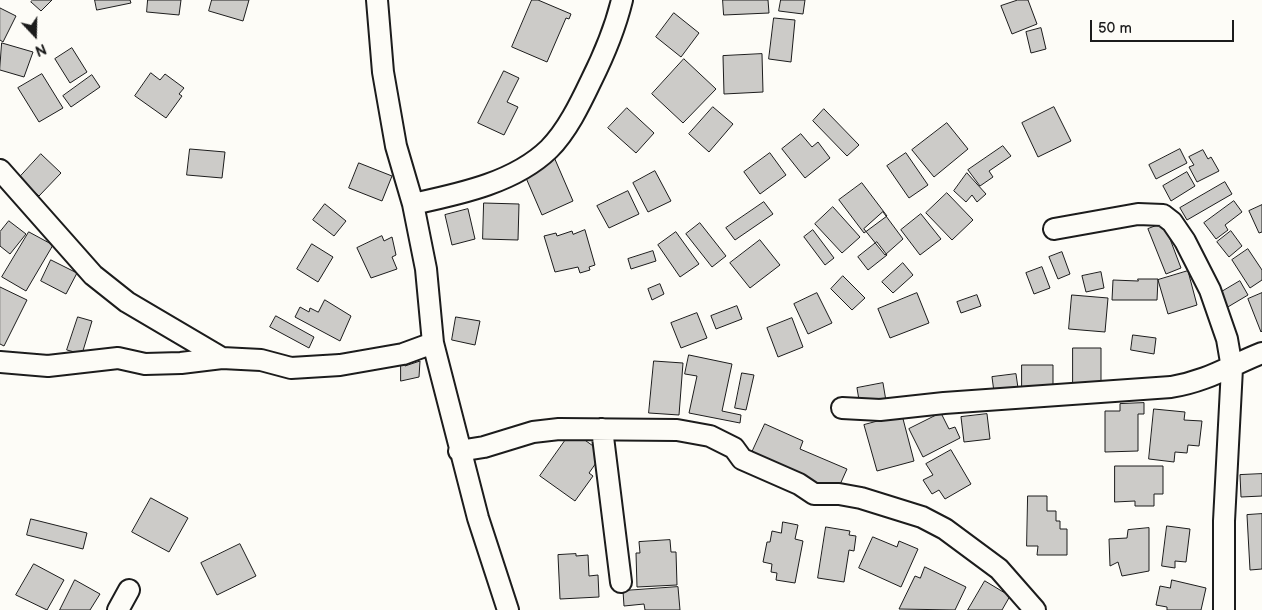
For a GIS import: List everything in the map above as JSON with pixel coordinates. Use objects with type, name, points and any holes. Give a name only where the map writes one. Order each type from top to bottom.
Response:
[{"type":"street","points":[[377,0],[383,72],[396,146],[413,204],[426,268],[433,343],[459,451],[478,518],[508,610]]},
{"type":"street","points":[[413,204],[489,185],[530,162],[548,149],[562,132],[590,84],[616,26],[622,0]]},
{"type":"street","points":[[0,170],[94,275],[127,302],[222,358]]},
{"type":"street","points":[[1054,230],[1138,214],[1158,214],[1168,218],[1185,241],[1210,290],[1227,339],[1232,368],[1224,521],[1224,610]]},
{"type":"street","points":[[0,362],[48,366],[118,358],[145,364],[172,364],[222,358],[261,360],[292,368],[349,363],[403,354],[433,343]]},
{"type":"street","points":[[842,408],[880,410],[936,404],[1171,387],[1190,384],[1232,368],[1262,353]]},
{"type":"street","points":[[459,451],[484,447],[533,432],[579,428],[677,430],[697,433],[721,441],[734,448],[742,459],[799,484],[814,494],[854,496],[907,510],[944,529],[999,569],[1034,610]]},
{"type":"street","points":[[602,429],[620,582]]},
{"type":"street","points":[[118,610],[129,590]]},
{"type":"building","points":[[33,0],[52,0],[41,11],[31,2]]},
{"type":"building","points":[[95,0],[130,0],[131,3],[97,10]]},
{"type":"building","points":[[148,0],[181,0],[179,15],[147,12]]},
{"type":"building","points":[[212,0],[249,0],[243,21],[209,11]]},
{"type":"building","points":[[532,0],[538,0],[571,14],[569,19],[566,18],[547,62],[512,47]]},
{"type":"building","points":[[723,0],[768,0],[769,13],[724,15]]},
{"type":"building","points":[[781,0],[805,0],[803,14],[779,11]]},
{"type":"building","points":[[1018,0],[1028,0],[1037,24],[1012,34],[1001,6]]},
{"type":"building","points":[[0,8],[16,16],[3,42],[0,40]]},
{"type":"building","points":[[674,13],[699,33],[681,57],[656,37]]},
{"type":"building","points":[[774,18],[795,20],[791,62],[769,59]]},
{"type":"building","points":[[1041,28],[1046,49],[1031,53],[1026,32]]},
{"type":"building","points":[[2,43],[33,52],[24,77],[0,70]]},
{"type":"building","points":[[72,48],[87,72],[70,83],[55,59]]},
{"type":"building","points":[[762,54],[763,92],[724,94],[723,56]]},
{"type":"building","points":[[684,59],[716,89],[683,123],[652,94]]},
{"type":"building","points":[[504,71],[519,78],[507,102],[518,107],[504,135],[478,123]]},
{"type":"building","points":[[151,73],[160,80],[165,74],[184,88],[179,94],[182,96],[166,118],[135,96]]},
{"type":"building","points":[[42,74],[63,108],[39,122],[18,88]]},
{"type":"building","points":[[92,75],[100,87],[71,107],[63,96]]},
{"type":"building","points":[[713,107],[733,124],[709,152],[689,134]]},
{"type":"building","points":[[1054,107],[1071,141],[1038,157],[1022,123]]},
{"type":"building","points":[[627,108],[654,133],[636,153],[608,128]]},
{"type":"building","points":[[824,109],[859,145],[847,156],[813,121]]},
{"type":"building","points":[[947,123],[968,149],[934,177],[912,150]]},
{"type":"building","points":[[801,134],[812,147],[818,142],[830,158],[805,178],[782,149]]},
{"type":"building","points":[[1003,146],[1011,156],[989,171],[993,177],[980,186],[968,170]]},
{"type":"building","points":[[190,149],[225,152],[222,178],[187,175]]},
{"type":"building","points":[[1180,149],[1187,163],[1156,179],[1149,165]]},
{"type":"building","points":[[1203,150],[1208,159],[1211,157],[1219,171],[1197,182],[1189,167],[1194,165],[1189,157]]},
{"type":"building","points":[[770,153],[786,175],[760,194],[744,172]]},
{"type":"building","points":[[906,153],[928,185],[909,198],[887,166]]},
{"type":"building","points":[[41,154],[61,173],[39,196],[19,178]]},
{"type":"building","points":[[554,157],[573,201],[542,215],[523,171]]},
{"type":"building","points":[[359,163],[392,176],[382,201],[349,188]]},
{"type":"building","points":[[655,171],[671,201],[648,212],[633,183]]},
{"type":"building","points":[[1187,172],[1195,186],[1171,201],[1163,186]]},
{"type":"building","points":[[967,173],[986,194],[977,202],[972,195],[966,202],[954,191]]},
{"type":"building","points":[[1225,182],[1232,194],[1187,220],[1180,208]]},
{"type":"building","points":[[862,183],[887,216],[864,233],[839,200]]},
{"type":"building","points":[[628,191],[639,214],[609,228],[597,206]]},
{"type":"building","points":[[947,193],[973,220],[952,240],[926,213]]},
{"type":"building","points":[[1234,201],[1242,212],[1225,225],[1228,230],[1216,239],[1204,223]]},
{"type":"building","points":[[764,202],[773,214],[735,240],[726,228]]},
{"type":"building","points":[[484,203],[519,204],[518,240],[483,239]]},
{"type":"building","points":[[325,204],[346,221],[334,236],[313,220]]},
{"type":"building","points":[[1262,205],[1262,232],[1259,233],[1249,211]]},
{"type":"building","points":[[833,207],[860,237],[842,253],[815,224]]},
{"type":"building","points":[[468,209],[475,239],[452,245],[445,215]]},
{"type":"building","points":[[883,212],[903,239],[885,255],[864,229]]},
{"type":"building","points":[[921,214],[941,239],[920,255],[901,230]]},
{"type":"building","points":[[9,221],[26,234],[10,254],[0,246],[0,232]]},
{"type":"building","points":[[700,223],[726,256],[712,267],[686,234]]},
{"type":"building","points":[[1164,223],[1181,268],[1166,274],[1148,229]]},
{"type":"building","points":[[585,230],[595,265],[589,267],[590,270],[580,273],[578,267],[555,272],[544,236],[556,233],[557,236],[572,231],[573,234]]},
{"type":"building","points":[[813,230],[834,258],[825,265],[804,237]]},
{"type":"building","points":[[1231,231],[1242,246],[1229,257],[1217,242]]},
{"type":"building","points":[[29,232],[53,245],[26,291],[2,277]]},
{"type":"building","points":[[676,232],[699,264],[680,277],[658,245]]},
{"type":"building","points":[[382,236],[384,241],[392,237],[396,255],[392,257],[397,269],[371,278],[357,248]]},
{"type":"building","points":[[760,240],[780,265],[750,288],[730,263]]},
{"type":"building","points":[[877,242],[887,255],[868,270],[858,257]]},
{"type":"building","points":[[312,244],[333,257],[318,282],[297,269]]},
{"type":"building","points":[[1248,249],[1262,270],[1262,280],[1250,288],[1232,260]]},
{"type":"building","points":[[653,251],[656,261],[631,269],[628,259]]},
{"type":"building","points":[[1062,252],[1070,274],[1058,279],[1049,257]]},
{"type":"building","points":[[51,260],[77,273],[66,294],[41,281]]},
{"type":"building","points":[[903,263],[913,275],[893,293],[882,282]]},
{"type":"building","points":[[1042,267],[1050,288],[1034,294],[1026,273]]},
{"type":"building","points":[[1188,271],[1197,305],[1168,314],[1158,280]]},
{"type":"building","points":[[1101,272],[1104,288],[1086,292],[1082,276]]},
{"type":"building","points":[[843,276],[865,298],[852,310],[831,289]]},
{"type":"building","points":[[1138,279],[1158,279],[1157,300],[1112,300],[1113,280],[1138,281]]},
{"type":"building","points":[[1240,281],[1248,295],[1216,314],[1208,300]]},
{"type":"building","points":[[660,284],[664,294],[652,300],[648,289]]},
{"type":"building","points":[[0,287],[27,300],[4,346],[0,344]]},
{"type":"building","points":[[817,293],[832,323],[808,334],[794,304]]},
{"type":"building","points":[[917,293],[929,323],[890,338],[878,309]]},
{"type":"building","points":[[1262,293],[1262,331],[1261,332],[1248,299]]},
{"type":"building","points":[[977,295],[981,306],[961,313],[957,302]]},
{"type":"building","points":[[1072,295],[1108,298],[1105,332],[1069,329]]},
{"type":"building","points":[[325,300],[351,316],[340,341],[295,317],[300,307],[309,312],[310,308],[318,312]]},
{"type":"building","points":[[737,306],[742,319],[716,329],[711,316]]},
{"type":"building","points":[[697,313],[707,338],[681,348],[671,323]]},
{"type":"building","points":[[276,316],[314,337],[309,348],[270,327]]},
{"type":"building","points":[[78,317],[92,321],[82,354],[67,350]]},
{"type":"building","points":[[456,317],[480,321],[475,345],[452,340]]},
{"type":"building","points":[[792,318],[803,347],[778,357],[767,328]]},
{"type":"building","points":[[1133,335],[1156,338],[1154,354],[1131,350]]},
{"type":"building","points":[[1073,348],[1101,348],[1101,385],[1073,385]]},
{"type":"building","points":[[689,355],[732,364],[722,411],[741,415],[740,423],[689,413],[697,376],[685,374]]},
{"type":"building","points":[[401,360],[405,360],[405,366],[420,361],[419,377],[401,381]]},
{"type":"building","points":[[654,361],[683,363],[679,415],[649,413]]},
{"type":"building","points":[[1022,365],[1053,365],[1053,389],[1022,389]]},
{"type":"building","points":[[742,373],[754,375],[746,410],[735,408]]},
{"type":"building","points":[[1016,374],[1018,388],[994,392],[992,377]]},
{"type":"building","points":[[883,383],[886,401],[860,406],[857,388]]},
{"type":"building","points":[[1144,403],[1144,414],[1138,414],[1138,451],[1105,452],[1105,411],[1120,411],[1120,404]]},
{"type":"building","points":[[1154,409],[1185,412],[1184,420],[1202,421],[1199,446],[1188,445],[1187,453],[1175,452],[1174,462],[1149,459]]},
{"type":"building","points":[[941,413],[949,429],[955,427],[960,438],[923,457],[909,429]]},
{"type":"building","points":[[987,414],[990,439],[964,442],[961,417]]},
{"type":"building","points":[[902,415],[914,461],[877,471],[864,425]]},
{"type":"building","points":[[765,424],[803,441],[800,449],[847,469],[838,489],[825,493],[749,459]]},
{"type":"building","points":[[572,431],[603,453],[589,473],[593,476],[575,501],[540,476]]},
{"type":"building","points":[[951,450],[971,484],[945,499],[939,490],[932,494],[923,480],[933,475],[926,464]]},
{"type":"building","points":[[1115,466],[1163,466],[1163,494],[1154,494],[1154,506],[1135,506],[1135,501],[1115,502]]},
{"type":"building","points":[[1262,474],[1262,496],[1241,497],[1240,475]]},
{"type":"building","points":[[1028,496],[1047,496],[1047,511],[1056,511],[1056,521],[1060,521],[1060,529],[1067,529],[1067,555],[1037,555],[1038,546],[1027,546]]},
{"type":"building","points":[[151,498],[188,518],[169,552],[132,532]]},
{"type":"building","points":[[1262,514],[1262,569],[1250,570],[1247,515]]},
{"type":"building","points":[[31,519],[87,533],[83,549],[27,535]]},
{"type":"building","points":[[783,522],[798,525],[795,539],[803,541],[795,583],[776,580],[777,573],[771,572],[772,564],[763,562],[767,542],[770,542],[772,531],[781,533]]},
{"type":"building","points":[[1167,526],[1190,529],[1186,562],[1175,561],[1175,568],[1162,566]]},
{"type":"building","points":[[826,527],[850,531],[849,535],[856,536],[854,551],[849,550],[844,582],[818,578]]},
{"type":"building","points":[[1149,528],[1149,571],[1122,576],[1118,562],[1110,566],[1109,539],[1127,538],[1128,530]]},
{"type":"building","points":[[873,537],[897,547],[899,541],[918,549],[901,587],[859,568]]},
{"type":"building","points":[[670,540],[671,552],[676,552],[677,585],[637,587],[636,553],[640,553],[639,542]]},
{"type":"building","points":[[240,544],[256,576],[217,595],[201,563]]},
{"type":"building","points":[[576,554],[576,556],[588,555],[589,576],[598,575],[599,597],[560,599],[558,555]]},
{"type":"building","points":[[34,564],[64,580],[47,610],[16,595]]},
{"type":"building","points":[[925,567],[966,587],[955,610],[899,609],[915,576],[920,578]]},
{"type":"building","points":[[75,580],[100,594],[90,610],[60,610]]},
{"type":"building","points":[[1172,580],[1206,588],[1201,610],[1167,610],[1167,607],[1156,605],[1160,586],[1170,588]]},
{"type":"building","points":[[985,581],[1010,596],[1002,610],[968,610]]},
{"type":"building","points":[[678,587],[680,610],[645,610],[644,604],[624,606],[623,591]]}]
